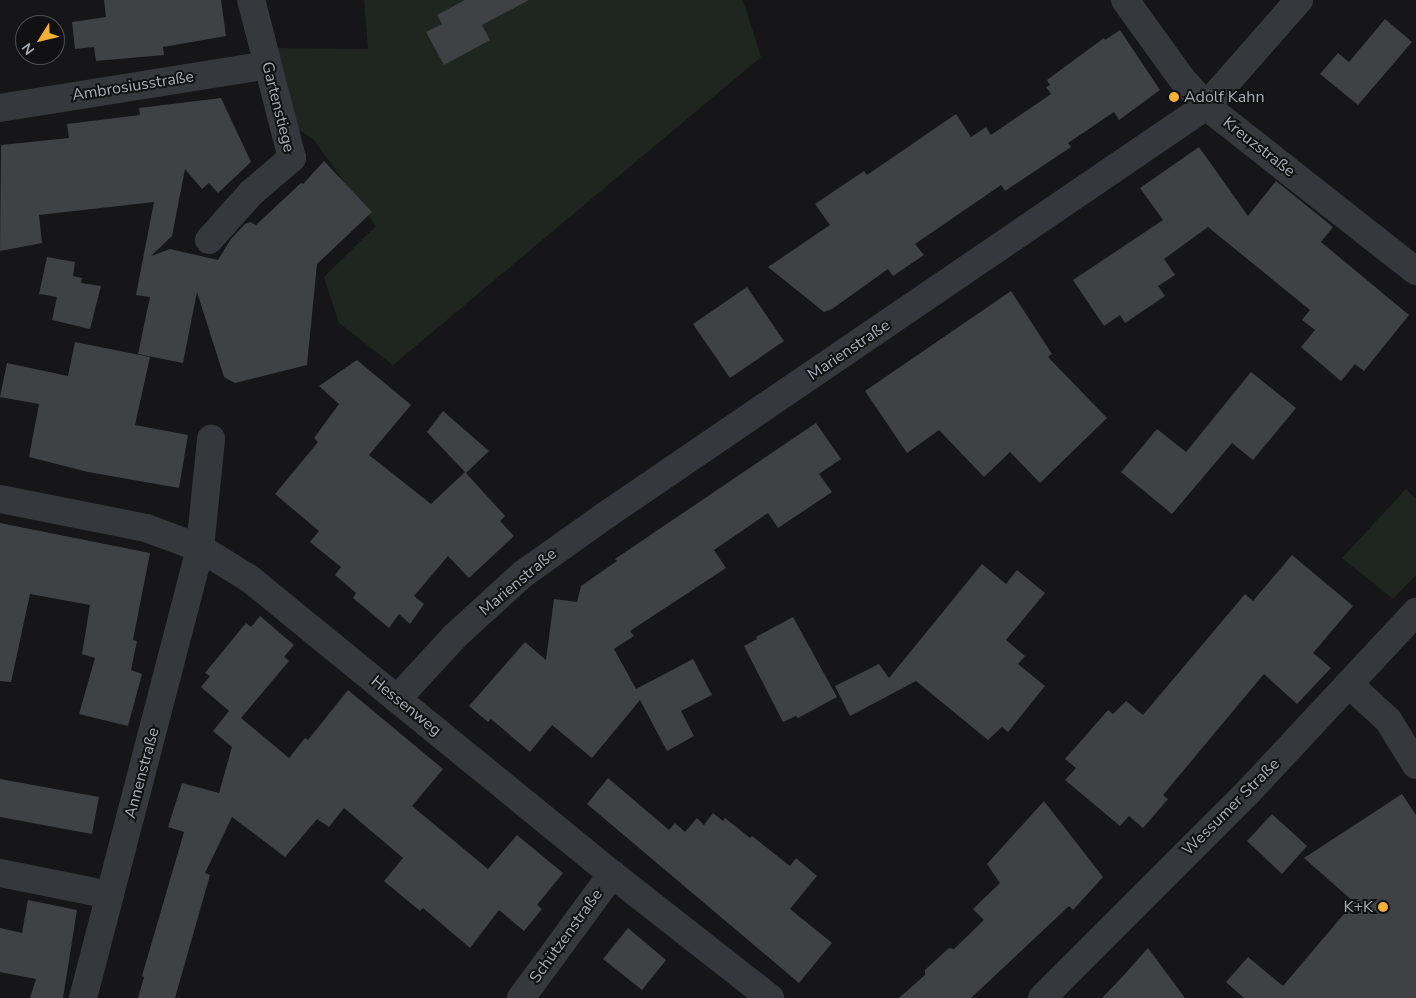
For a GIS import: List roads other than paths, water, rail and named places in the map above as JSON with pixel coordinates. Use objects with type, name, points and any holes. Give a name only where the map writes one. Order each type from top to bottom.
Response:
[{"type":"street","name":"Gartenstiege","points":[[209,240],[251,193],[292,158],[252,0]]},
{"type":"street","name":"Kreuzstraße","points":[[1125,0],[1182,79],[1206,106],[1416,271]]},
{"type":"street","name":"Marienstraße","points":[[398,699],[455,636],[523,574],[606,515],[1206,106],[1299,0]]},
{"type":"street","name":"Ambrosiusstraße","points":[[0,108],[267,65]]},
{"type":"street","points":[[200,548],[211,439]]},
{"type":"street","name":"Hessenweg","points":[[0,499],[146,528],[200,548],[250,579],[612,874],[770,998]]},
{"type":"street","name":"Annenstraße","points":[[83,998],[200,548]]},
{"type":"street","name":"Wessumer Straße","points":[[1042,998],[1249,791],[1416,612]]},
{"type":"street","points":[[1349,684],[1388,720],[1416,764]]},
{"type":"street","points":[[0,873],[110,895]]},
{"type":"street","name":"Schützenstraße","points":[[521,998],[612,874]]},
{"type":"place","name":"Adolf Kahn","points":[[1174,97]]},
{"type":"place","name":"K+K","points":[[1383,907]]}]
